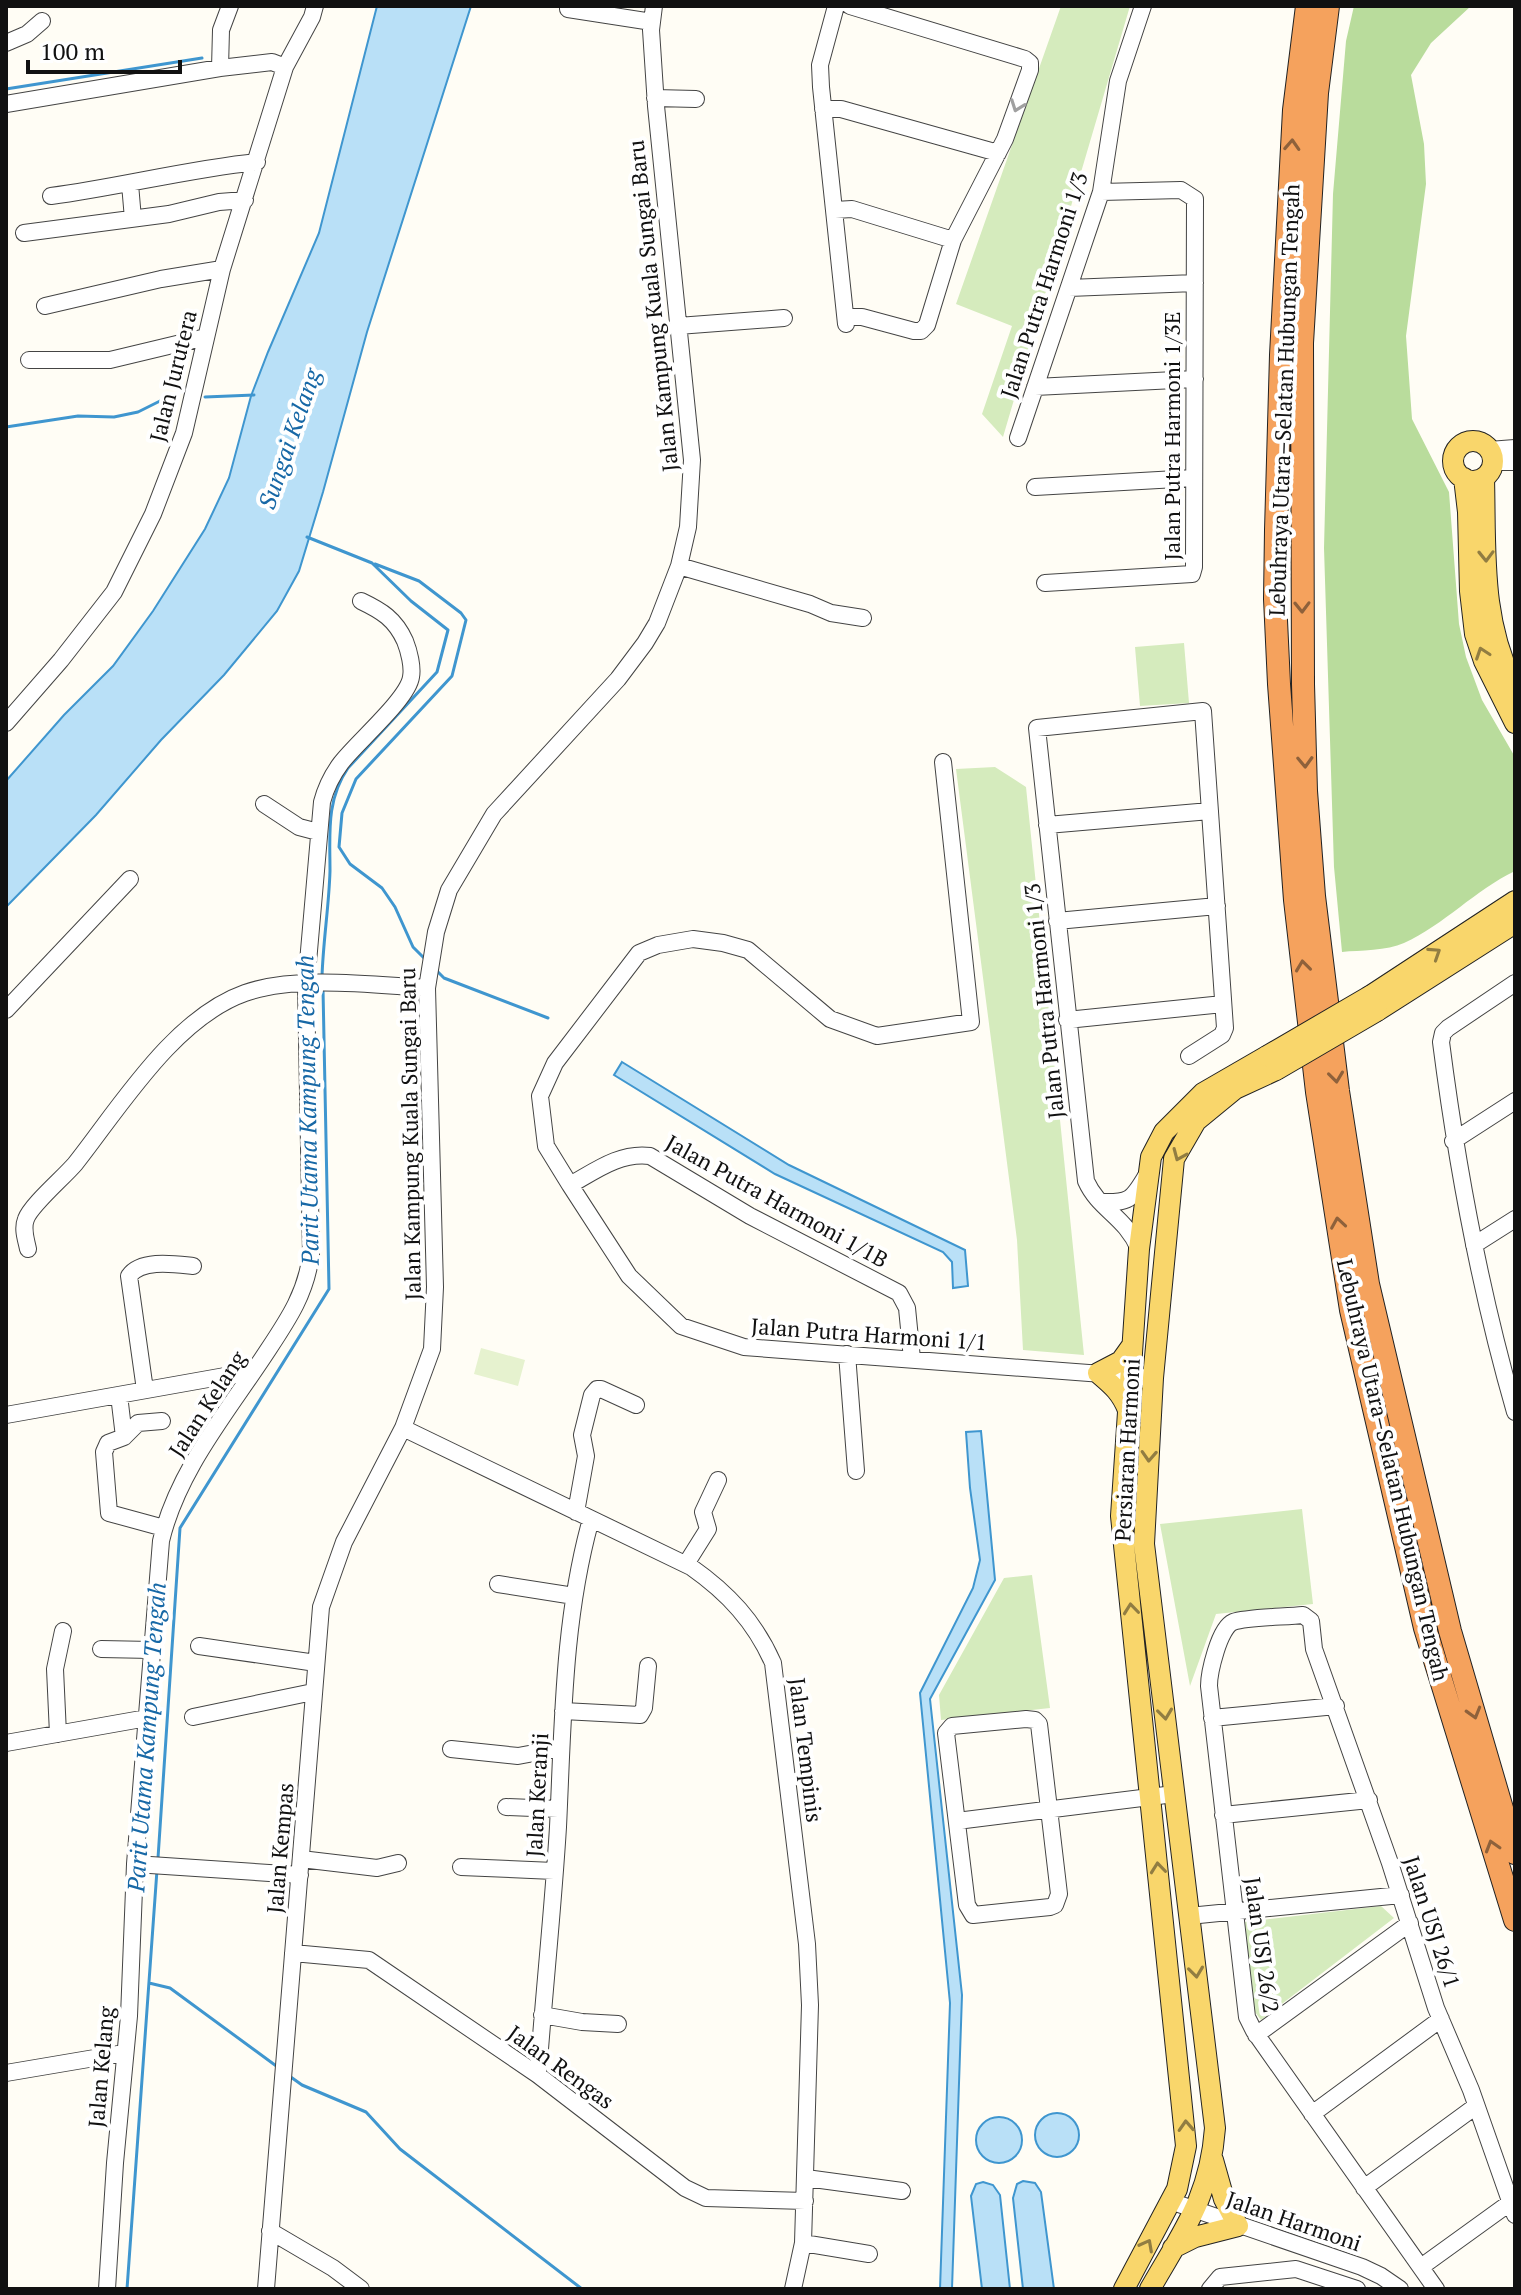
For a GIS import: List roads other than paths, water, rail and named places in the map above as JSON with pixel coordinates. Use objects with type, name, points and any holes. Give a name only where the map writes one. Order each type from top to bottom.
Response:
[{"type":"highway","name":"Lebuhraya Utara–Selatan Hubungan Tengah","points":[[1307,6],[1294,110],[1281,355],[1275,599],[1295,900],[1314,1062],[1351,1310],[1425,1628],[1515,1920]]},
{"type":"highway","name":"Lebuhraya Utara–Selatan Hubungan Tengah","points":[[1328,6],[1317,93],[1302,343],[1303,684],[1306,791],[1314,896],[1338,1091],[1368,1284],[1450,1631],[1515,1853]]},
{"type":"main road","points":[[1482,467],[1488,607],[1500,654],[1515,687]]},
{"type":"main road","points":[[1482,467],[1468,512],[1470,591],[1475,634],[1484,661],[1515,723]]},
{"type":"main road","name":"Persiaran Harmoni","points":[[1374,1003],[1515,901]]},
{"type":"main road","name":"Persiaran Harmoni","points":[[1150,2289],[1195,2211],[1205,2187],[1212,2157],[1213,2111],[1144,1544],[1153,1378],[1174,1159],[1196,1121],[1272,1063],[1515,923]]},
{"type":"main road","name":"Persiaran Harmoni","points":[[1124,2289],[1170,2201],[1185,2162],[1186,2127],[1121,1516],[1139,1249],[1151,1157],[1164,1132],[1203,1093],[1272,1063]]},
{"type":"main road","points":[[1129,1412],[1122,1394],[1098,1373],[1121,1361],[1131,1347]]},
{"type":"main road","points":[[1173,2248],[1195,2237],[1238,2226],[1224,2199],[1212,2157]]},
{"type":"street","points":[[220,68],[221,30],[230,6]]},
{"type":"street","name":"Jalan Jurutera","points":[[6,723],[114,592],[153,514],[184,433],[222,269],[285,67],[315,6]]},
{"type":"street","points":[[836,6],[820,65],[846,320],[862,317],[921,331],[927,325],[953,240],[998,153],[1030,63],[850,6]]},
{"type":"street","name":"Jalan Putra Harmoni 1/3","points":[[1018,438],[1101,192],[1118,81],[1143,6]]},
{"type":"street","points":[[568,9],[653,14]]},
{"type":"street","name":"Jalan Kampung Kuala Sungai Baru","points":[[403,1428],[432,1349],[429,973],[449,890],[494,814],[636,656],[657,623],[679,566],[688,527],[692,460],[655,98],[653,14]]},
{"type":"street","points":[[6,43],[27,34],[42,21]]},
{"type":"street","points":[[6,104],[220,68],[272,62],[285,67]]},
{"type":"street","points":[[655,98],[696,99]]},
{"type":"street","points":[[823,109],[841,109],[998,153]]},
{"type":"street","points":[[51,196],[216,166],[257,162]]},
{"type":"street","points":[[130,184],[133,219]]},
{"type":"street","name":"Jalan Putra Harmoni 1/3E","points":[[1045,583],[1192,574],[1194,567],[1195,199],[1181,190],[1101,192]]},
{"type":"street","points":[[24,233],[169,214],[219,202],[245,200]]},
{"type":"street","points":[[835,210],[852,209],[953,240]]},
{"type":"street","points":[[45,306],[161,279],[222,269]]},
{"type":"street","points":[[1069,288],[1195,283]]},
{"type":"street","points":[[678,326],[784,318]]},
{"type":"street","points":[[29,360],[110,360],[206,337]]},
{"type":"street","points":[[1035,387],[1195,379]]},
{"type":"street","points":[[1482,467],[1515,448]]},
{"type":"street","points":[[1482,467],[1515,462]]},
{"type":"street","points":[[1035,487],[1194,478]]},
{"type":"street","points":[[679,566],[831,613],[863,618]]},
{"type":"street","name":"Jalan Kelang","points":[[107,2289],[129,2016],[135,1864],[156,1575],[164,1528],[196,1458],[299,1299],[308,1278],[311,1254],[310,984],[318,832],[328,784],[341,763],[403,695],[411,678],[409,650],[398,625],[384,612],[361,601]]},
{"type":"street","name":"Jalan Putra Harmoni 1/3","points":[[1139,1249],[1124,1222],[1092,1194],[1086,1181],[1037,728],[1203,711],[1210,811]]},
{"type":"street","name":"Jalan Putra Harmoni 1/1","points":[[943,762],[971,1022],[877,1036],[830,1019],[748,950],[693,939],[658,945],[639,953],[555,1063],[540,1096],[546,1146],[629,1276],[681,1326],[744,1347],[1153,1378]]},
{"type":"street","points":[[264,804],[299,827],[318,832]]},
{"type":"street","points":[[1047,825],[1210,811],[1225,1028],[1222,1035],[1189,1056]]},
{"type":"street","points":[[6,1010],[130,879]]},
{"type":"street","points":[[1057,921],[1217,906]]},
{"type":"street","points":[[28,1249],[24,1231],[26,1218],[75,1164],[111,1115],[176,1039],[204,1014],[229,999],[268,987],[334,984],[429,973]]},
{"type":"street","points":[[1515,983],[1443,1033],[1441,1042],[1453,1141],[1474,1245],[1511,1382],[1515,1412]]},
{"type":"street","points":[[1067,1020],[1223,1004]]},
{"type":"street","points":[[1453,1141],[1515,1101]]},
{"type":"street","name":"Jalan Putra Harmoni 1/1B","points":[[570,1185],[618,1159],[634,1154],[650,1156],[750,1216],[899,1293],[907,1308],[912,1359]]},
{"type":"street","name":"Persiaran Harmoni","points":[[1101,1202],[1128,1201],[1137,1193],[1149,1171]]},
{"type":"street","points":[[1474,1245],[1515,1219]]},
{"type":"street","points":[[145,1390],[129,1276],[143,1266],[193,1266]]},
{"type":"street","points":[[847,1354],[856,1471]]},
{"type":"street","points":[[6,1415],[253,1371]]},
{"type":"street","name":"Jalan Keranji","points":[[538,2075],[554,1871],[566,1653],[582,1553],[586,1456],[582,1435],[592,1395],[597,1389],[636,1405]]},
{"type":"street","points":[[119,1395],[124,1437]]},
{"type":"street","points":[[162,1421],[138,1423],[124,1437],[105,1447],[109,1513],[164,1528]]},
{"type":"street","name":"Jalan Tempinis","points":[[403,1428],[686,1564],[719,1586],[732,1600],[757,1630],[773,1663],[809,1973],[803,2243],[793,2289]]},
{"type":"street","name":"Jalan Kempas","points":[[266,2289],[321,1607],[344,1542],[403,1428]]},
{"type":"street","points":[[686,1564],[708,1529],[703,1512],[718,1480]]},
{"type":"street","points":[[498,1584],[574,1596]]},
{"type":"street","name":"Jalan USJ 26/1","points":[[1218,1648],[1224,1631],[1233,1622],[1303,1615],[1311,1621],[1313,1640],[1441,2019],[1513,2209]]},
{"type":"street","points":[[58,1734],[55,1669],[63,1631]]},
{"type":"street","points":[[199,1646],[316,1663]]},
{"type":"street","name":"Jalan USJ 26/2","points":[[1218,1648],[1209,1675],[1212,1718],[1247,2017],[1256,2035],[1436,2289]]},
{"type":"street","points":[[101,1649],[152,1650]]},
{"type":"street","points":[[563,1711],[640,1715],[644,1708],[648,1666]]},
{"type":"street","points":[[193,1717],[313,1692]]},
{"type":"street","points":[[1212,1718],[1336,1706]]},
{"type":"street","points":[[6,1743],[147,1718]]},
{"type":"street","points":[[1035,1720],[1039,1724],[1049,1810],[1059,1894],[1055,1905],[978,1916],[969,1912],[946,1733],[952,1726],[1035,1720]]},
{"type":"street","points":[[451,1749],[518,1756],[561,1748]]},
{"type":"street","points":[[957,1821],[1174,1794]]},
{"type":"street","points":[[1223,1815],[1369,1800]]},
{"type":"street","points":[[506,1807],[558,1809]]},
{"type":"street","points":[[135,1864],[377,1868],[398,1863]]},
{"type":"street","points":[[461,1867],[554,1871]]},
{"type":"street","points":[[1189,1916],[1401,1895]]},
{"type":"street","points":[[1256,2035],[1410,1923]]},
{"type":"street","name":"Jalan Rengas","points":[[293,1953],[369,1960],[538,2075],[685,2188],[706,2198],[805,2201]]},
{"type":"street","points":[[542,2015],[618,2024]]},
{"type":"street","points":[[1312,2114],[1441,2019]]},
{"type":"street","points":[[6,2073],[124,2053]]},
{"type":"street","points":[[1364,2188],[1476,2106]]},
{"type":"street","points":[[806,2178],[902,2191]]},
{"type":"street","name":"Jalan Harmoni","points":[[1170,2201],[1362,2267],[1400,2289]]},
{"type":"street","points":[[1421,2267],[1513,2209]]},
{"type":"street","points":[[270,2231],[333,2268],[361,2289]]},
{"type":"street","points":[[803,2243],[869,2254]]},
{"type":"street","points":[[1210,2289],[1220,2277],[1296,2269],[1357,2289]]},
{"type":"water","name":"Sungai Kelang","points":[[377,6],[471,6],[367,332],[299,571],[277,611],[224,675],[161,740],[96,815],[6,907],[6,781],[64,715],[113,666],[153,611],[205,529],[229,478],[251,396],[319,233]]},
{"type":"water","points":[[622,1062],[789,1165],[965,1250],[968,1286],[953,1288],[952,1262],[943,1252],[775,1174],[614,1075]]},
{"type":"water","points":[[981,1431],[995,1580],[930,1699],[962,1995],[952,2289],[940,2289],[950,2003],[920,1693],[973,1588],[980,1560],[966,1432]]},
{"type":"water","points":[[1057,2113],[1073,2119],[1079,2135],[1073,2151],[1057,2157],[1041,2151],[1035,2135],[1041,2119]]},
{"type":"water","points":[[999,2117],[1015,2124],[1022,2140],[1015,2156],[999,2163],[983,2156],[976,2140],[983,2124]]},
{"type":"water","points":[[1023,2181],[1035,2183],[1041,2192],[1054,2289],[1023,2289],[1013,2198],[1017,2184]]},
{"type":"water","points":[[983,2182],[993,2185],[1000,2195],[1010,2289],[982,2289],[971,2196],[976,2184]]},
{"type":"waterway","points":[[6,89],[202,58]]},
{"type":"waterway","points":[[205,397],[254,395]]},
{"type":"waterway","points":[[6,427],[78,416],[114,417],[138,412],[170,396]]},
{"type":"waterway","name":"Parit Utama Kampung Tengah","points":[[307,537],[372,563],[411,601],[448,630],[437,672],[348,768],[336,792],[331,818],[322,977]]},
{"type":"waterway","points":[[375,564],[419,581],[466,620],[452,676],[356,779],[342,813],[339,847],[350,864],[382,888],[395,907],[413,947],[424,958]]},
{"type":"waterway","points":[[435,969],[444,978],[548,1018]]},
{"type":"waterway","name":"Parit Utama Kampung Tengah","points":[[158,1858],[180,1528],[329,1289],[323,989]]},
{"type":"waterway","name":"Parit Utama Kampung Tengah","points":[[127,2289],[157,1870]]},
{"type":"waterway","points":[[149,1983],[170,1988],[279,2068]]},
{"type":"waterway","points":[[288,2075],[302,2085],[366,2112],[400,2149],[582,2289]]}]
